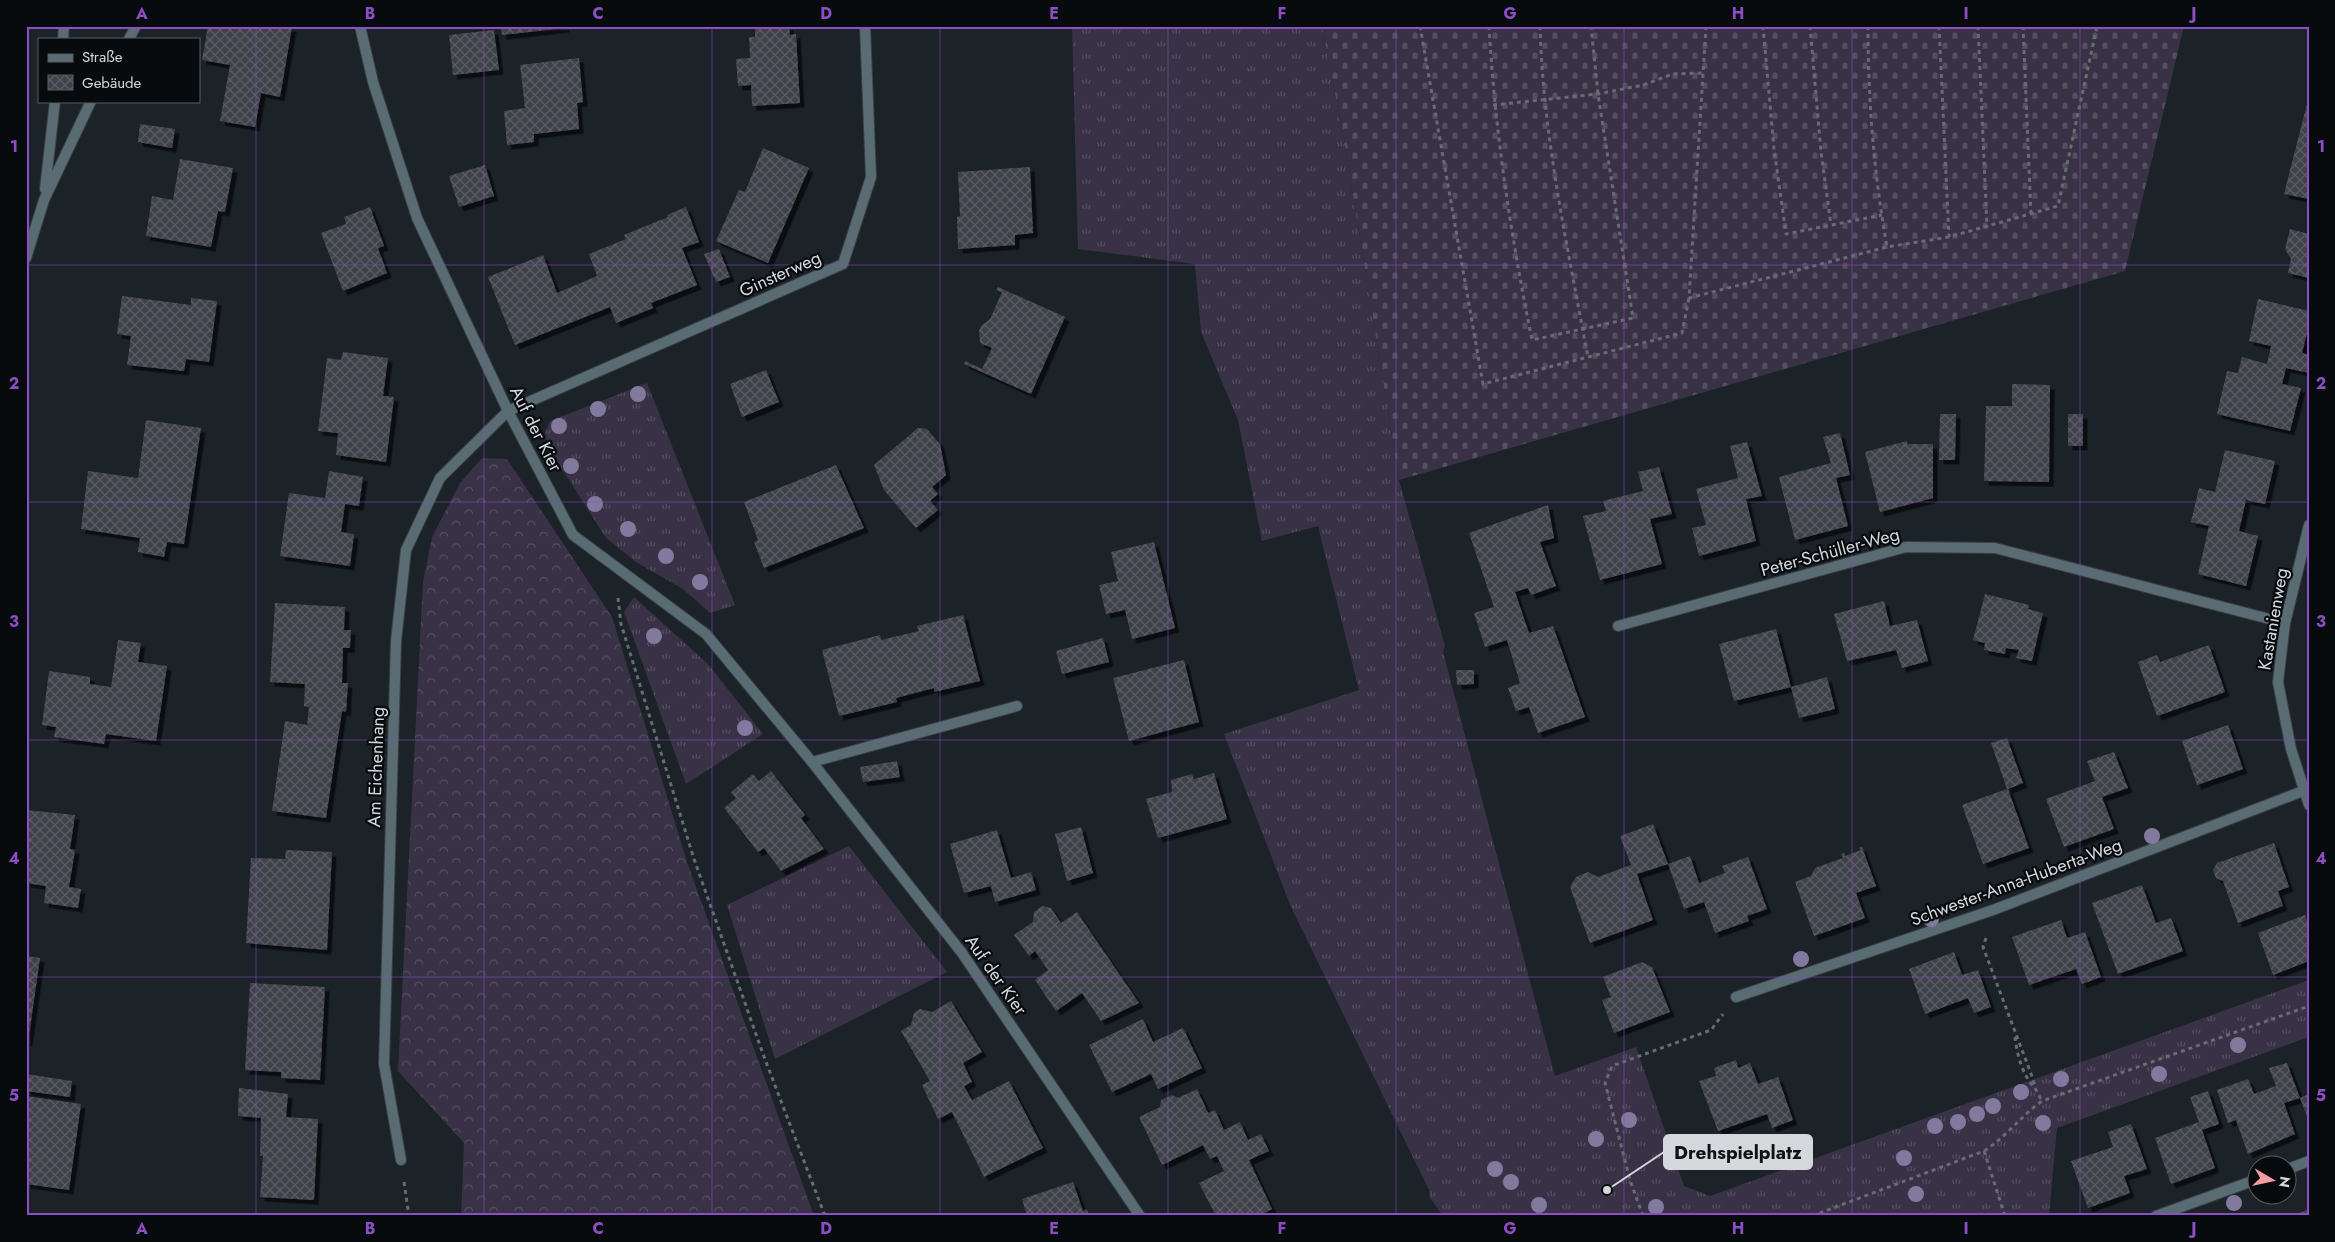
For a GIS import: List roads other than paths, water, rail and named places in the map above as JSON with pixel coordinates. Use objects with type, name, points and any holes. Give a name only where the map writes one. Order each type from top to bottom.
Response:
[{"type":"street","points":[[130,38],[136,26]]},
{"type":"street","name":"Auf der Kier","points":[[360,26],[373,82],[417,218],[508,411],[573,535],[706,634],[812,762],[962,953],[1140,1216]]},
{"type":"street","name":"Ginsterweg","points":[[508,411],[843,264],[871,178],[864,26]]},
{"type":"street","points":[[44,200],[56,102]]},
{"type":"street","points":[[26,258],[44,200],[91,102]]},
{"type":"street","name":"Am Eichenhang","points":[[401,1160],[384,1064],[396,641],[406,550],[440,478],[508,411]]},
{"type":"street","name":"Kastanienweg","points":[[2309,525],[2285,623],[2278,682],[2291,749],[2309,805]]},
{"type":"street","name":"Peter-Schüller-Weg","points":[[1618,626],[1906,547],[1995,548],[2285,623]]},
{"type":"street","points":[[812,762],[1017,706]]},
{"type":"street","name":"Schwester-Anna-Huberta-Weg","points":[[1736,997],[1993,910],[2303,791]]},
{"type":"street","points":[[2156,1216],[2248,1183]]},
{"type":"place","name":"Drehspielplatz","points":[[1607,1190]]}]
